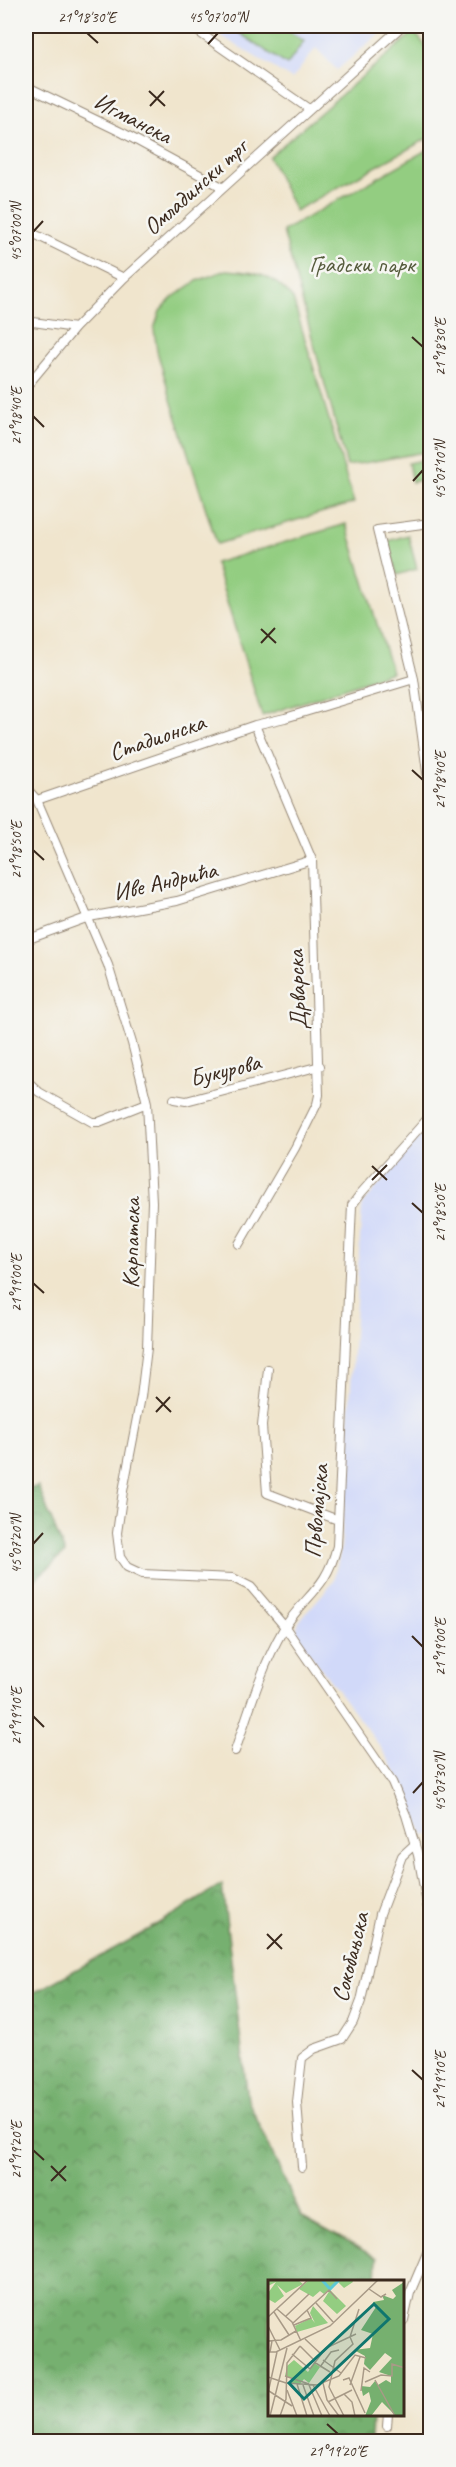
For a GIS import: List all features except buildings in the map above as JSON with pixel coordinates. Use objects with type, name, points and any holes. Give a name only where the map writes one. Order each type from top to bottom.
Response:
[{"type":"street","points":[[190,26],[309,109]]},
{"type":"street","name":"Омладински трг","points":[[26,387],[75,328],[124,278],[402,26]]},
{"type":"street","name":"Игманска","points":[[26,86],[123,133],[222,187]]},
{"type":"street","points":[[26,230],[124,278]]},
{"type":"street","points":[[26,321],[75,328]]},
{"type":"street","points":[[430,523],[377,530],[426,722],[430,793]]},
{"type":"street","name":"Стадионска","points":[[37,800],[255,724],[285,718],[414,679]]},
{"type":"street","name":"Дрварска","points":[[239,1244],[317,1104],[320,1066],[313,951],[315,882],[312,860],[255,724]]},
{"type":"street","points":[[26,789],[37,800],[89,917]]},
{"type":"street","name":"Иве Андрића","points":[[26,940],[89,917],[177,901],[312,860]]},
{"type":"street","name":"Карпатска","points":[[89,917],[118,997],[147,1103],[152,1202],[147,1348],[123,1491],[117,1544],[123,1562],[134,1570],[152,1575],[220,1576],[240,1580],[251,1587],[285,1627]]},
{"type":"street","name":"Букурова","points":[[174,1100],[186,1101],[320,1066]]},
{"type":"street","points":[[26,1080],[39,1092],[92,1122],[99,1122],[147,1103]]},
{"type":"street","name":"Првомајска","points":[[235,1751],[265,1667],[285,1627],[329,1571],[337,1546],[352,1205],[430,1116]]},
{"type":"street","points":[[268,1369],[262,1426],[267,1493],[338,1520]]},
{"type":"street","points":[[285,1627],[392,1782],[415,1844],[430,1920]]},
{"type":"street","name":"Сокобањска","points":[[302,2167],[297,2102],[302,2058],[314,2049],[342,2039],[353,2022],[361,2001],[380,1914],[402,1856],[415,1844]]},
{"type":"street","points":[[405,2316],[410,2294],[430,2246]]},
{"type":"street","points":[[387,2426],[388,2416]]},
{"type":"shaded area","points":[[205,26],[388,26],[337,70],[316,48],[292,79]]},
{"type":"shaded area","points":[[430,1124],[430,1834],[424,1835],[399,1778],[379,1745],[295,1634],[299,1621],[333,1582],[341,1549],[362,1205]]},
{"type":"green space","points":[[229,26],[281,26],[304,41],[287,65]]},
{"type":"green space","points":[[414,32],[430,51],[430,137],[295,211],[269,157]]},
{"type":"green space","name":"Градски парк","points":[[430,148],[430,451],[347,466],[283,231]]},
{"type":"green space","points":[[226,270],[256,273],[271,279],[293,299],[354,503],[217,544],[172,403],[157,351],[154,329],[160,311],[173,297],[197,281]]},
{"type":"green space","points":[[430,458],[430,478],[412,482],[408,463]]},
{"type":"green space","points":[[346,524],[392,672],[262,716],[215,563]]},
{"type":"green space","points":[[408,535],[417,569],[397,575],[388,541]]},
{"type":"green space","points":[[38,1486],[65,1553],[26,1587],[26,1490]]},
{"type":"green space","points":[[222,1885],[248,2100],[301,2216],[377,2258],[376,2280],[268,2280],[268,2416],[372,2416],[371,2441],[26,2441],[26,1997],[150,1929]]}]
